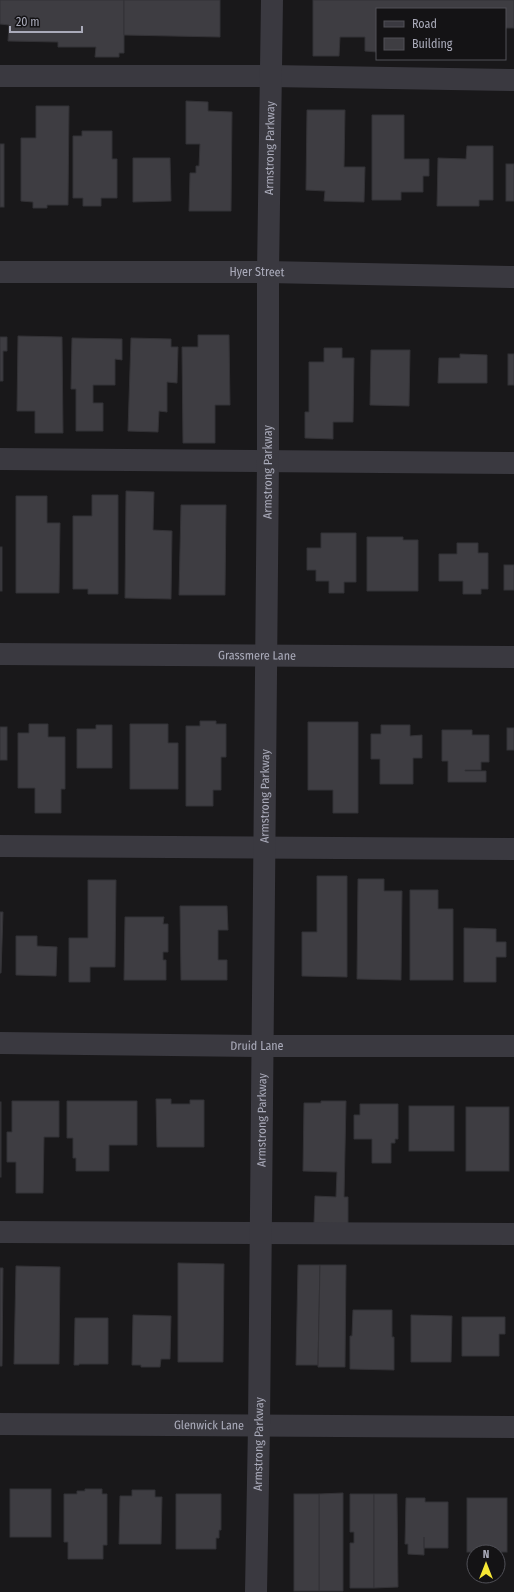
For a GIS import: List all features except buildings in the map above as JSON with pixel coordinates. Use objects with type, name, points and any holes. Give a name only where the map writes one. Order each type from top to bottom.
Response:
[{"type":"street","name":"Armstrong Parkway","points":[[256,1592],[260,1426],[260,1233],[268,460],[268,272],[272,0]]},
{"type":"street","points":[[0,76],[271,76],[514,80]]},
{"type":"street","name":"Hyer Street","points":[[0,272],[268,272],[514,277]]},
{"type":"street","points":[[0,460],[268,460],[514,463]]},
{"type":"street","name":"Grassmere Lane","points":[[0,654],[266,654],[514,657]]},
{"type":"street","points":[[0,846],[514,849]]},
{"type":"street","name":"Druid Lane","points":[[0,1043],[262,1046],[514,1046]]},
{"type":"street","points":[[0,1232],[514,1234]]},
{"type":"street","name":"Glenwick Lane","points":[[0,1424],[514,1427]]}]
